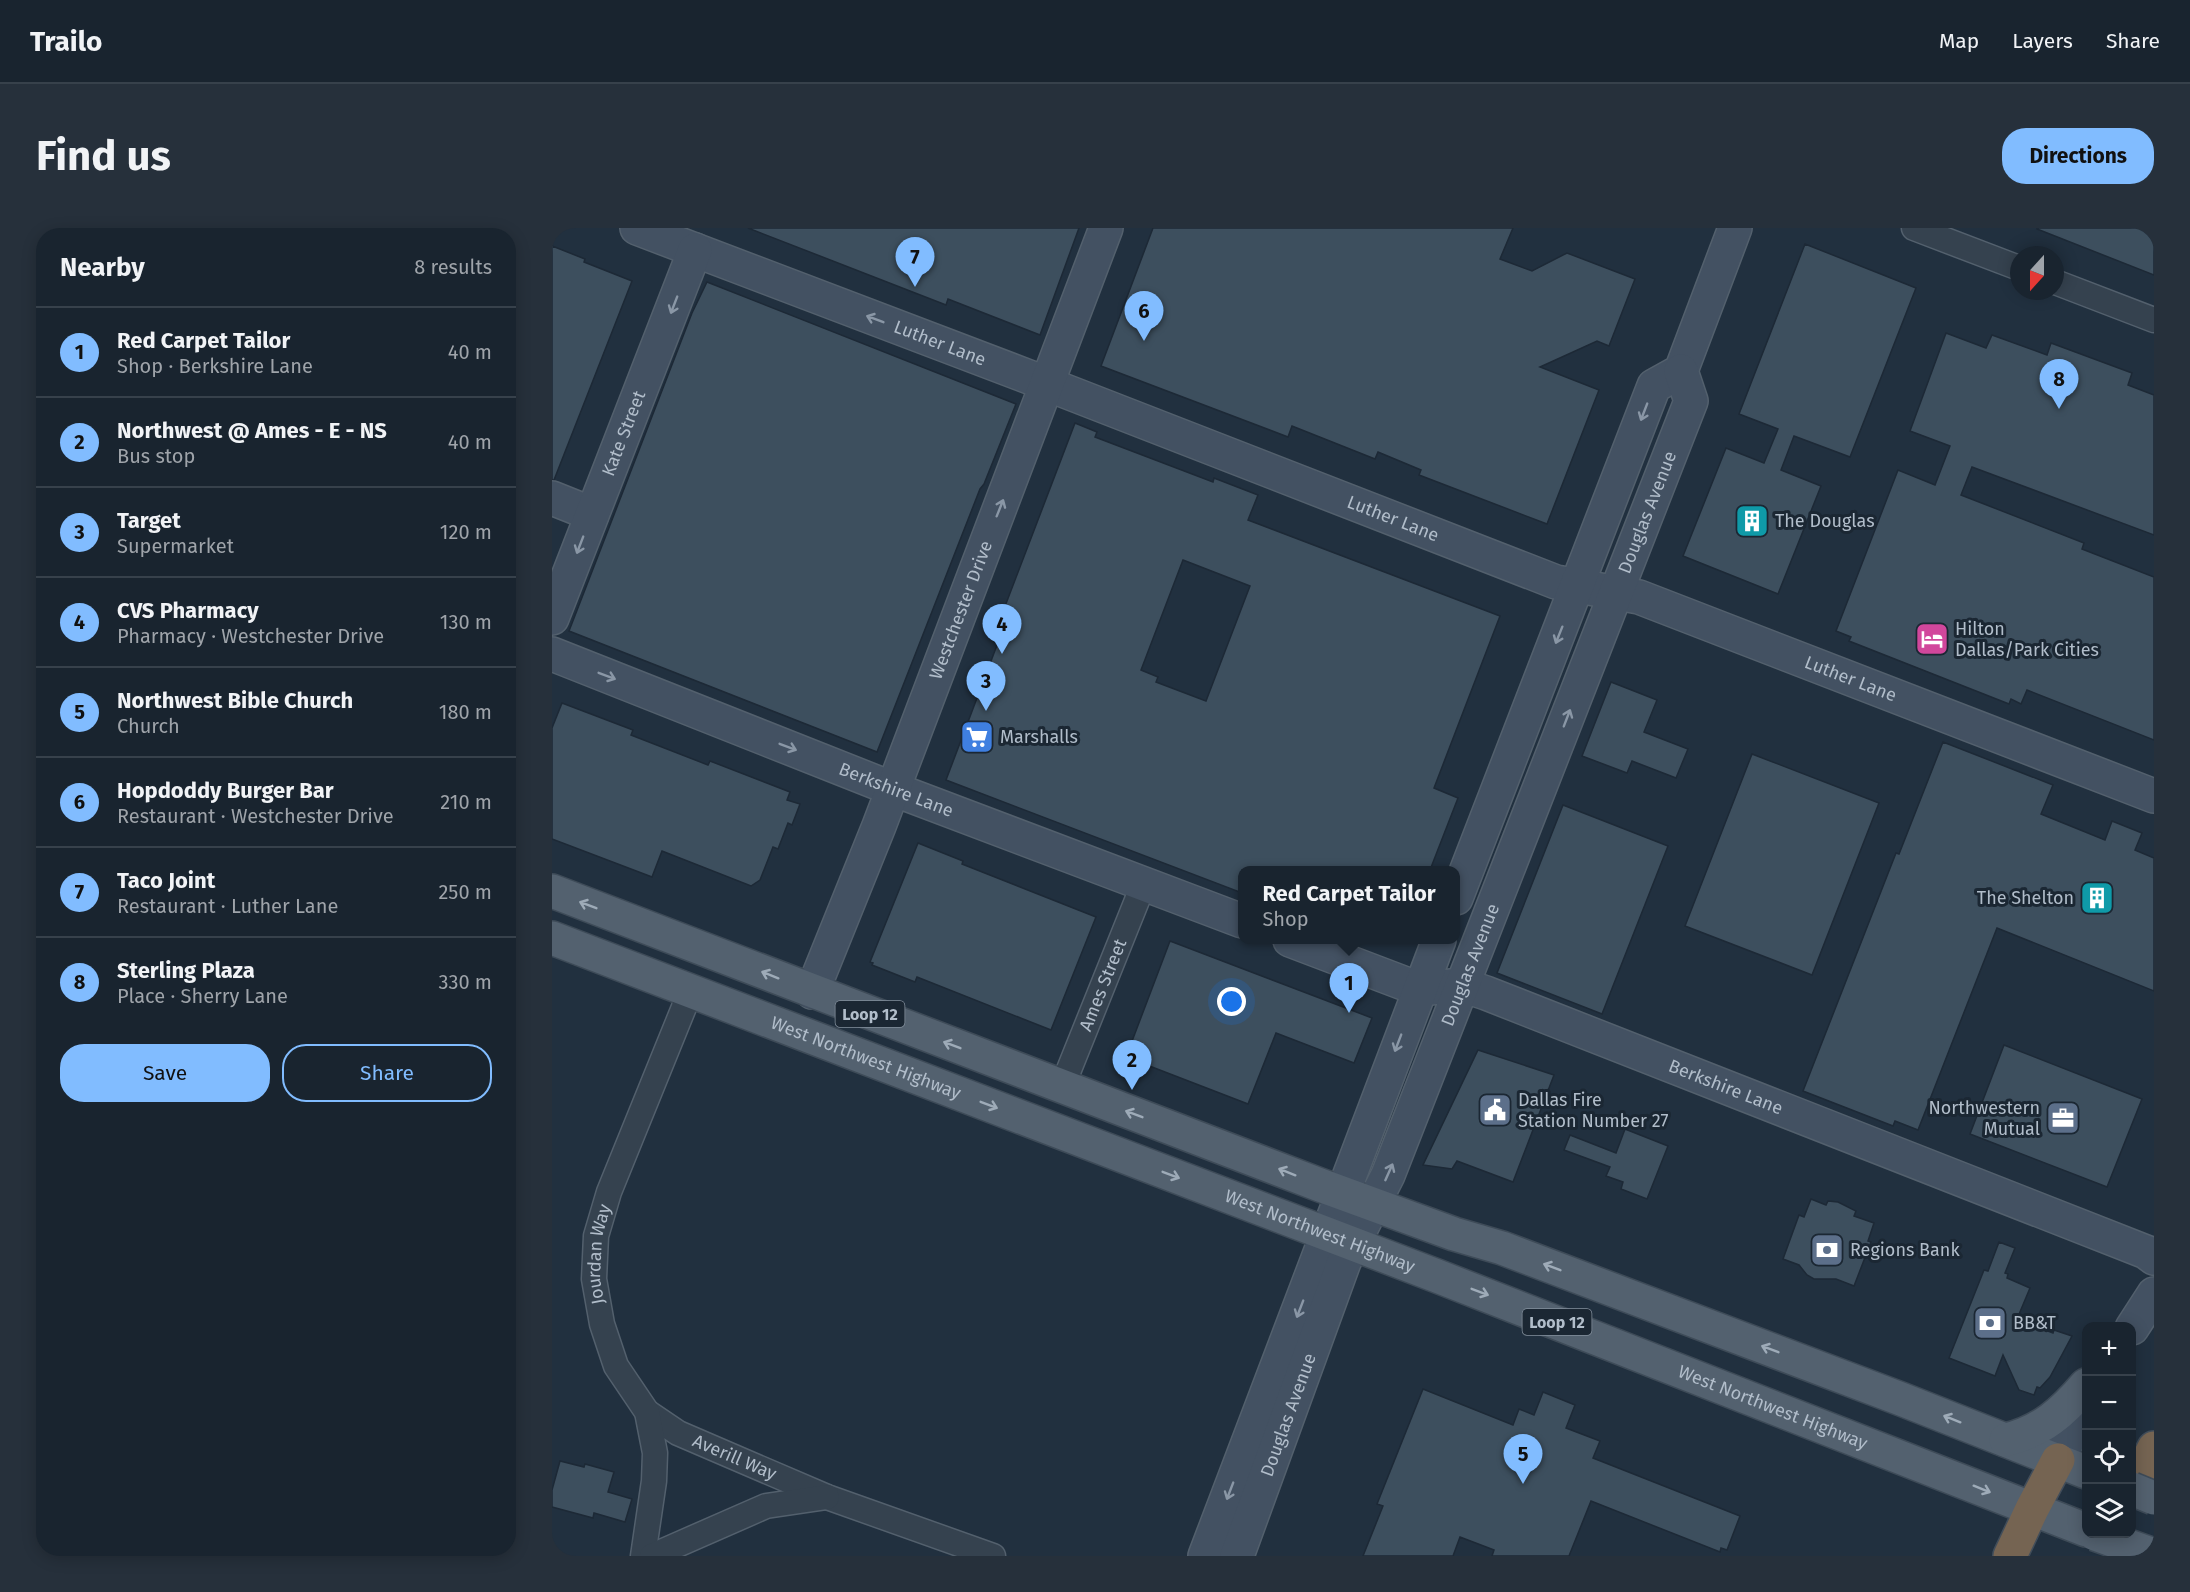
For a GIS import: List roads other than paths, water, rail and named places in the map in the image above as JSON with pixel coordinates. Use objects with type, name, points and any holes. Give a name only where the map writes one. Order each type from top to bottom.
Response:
[{"type":"highway","points":[[2135,1484],[2154,1448]]},
{"type":"highway","points":[[2010,1556],[2074,1467]]},
{"type":"highway","points":[[2144,1556],[2154,1537]]},
{"type":"highway","points":[[2098,1556],[2107,1538]]},
{"type":"main road","name":"Loop 12","points":[[552,891],[1062,1087],[1454,1234],[1502,1248],[2074,1467]]},
{"type":"main road","name":"West Northwest Highway","points":[[552,938],[1437,1276],[2082,1528]]},
{"type":"main road","points":[[586,951],[628,945],[778,1002],[788,1003],[812,992]]},
{"type":"main road","points":[[1437,1276],[1454,1234]]},
{"type":"main road","points":[[2006,1440],[2023,1436],[2062,1413],[2082,1390]]},
{"type":"main road","points":[[2136,1491],[2154,1498]]},
{"type":"main road","points":[[2108,1538],[2154,1555]]},
{"type":"street","name":"Westchester Drive","points":[[812,992],[893,789],[1106,228]]},
{"type":"street","points":[[1681,371],[1735,228]]},
{"type":"street","points":[[1914,228],[2010,265]]},
{"type":"street","name":"Luther Lane","points":[[651,231],[695,250],[1556,582],[1639,597],[2154,796]]},
{"type":"street","name":"Kate Street","points":[[552,618],[695,250]]},
{"type":"street","points":[[2064,285],[2154,320]]},
{"type":"street","name":"Douglas Avenue","points":[[1205,1556],[1340,1239],[1373,1204],[1388,1175],[1691,400],[1681,371],[1654,387],[1460,886]]},
{"type":"street","points":[[552,498],[592,514]]},
{"type":"street","name":"Berkshire Lane","points":[[552,654],[893,789],[1238,919]]},
{"type":"street","points":[[1497,792],[1533,806]]},
{"type":"street","points":[[1479,839],[1514,853]]},
{"type":"street","name":"Ames Street","points":[[1062,1087],[1144,883]]},
{"type":"street","name":"Berkshire Lane","points":[[1303,944],[1419,989],[1462,985],[2146,1252],[2154,1258]]},
{"type":"street","name":"Douglas Avenue","points":[[1237,1556],[1340,1272],[1341,1192],[1437,944]]},
{"type":"street","name":"Jourdan Way","points":[[643,1556],[654,1481],[655,1453],[647,1412],[616,1366],[602,1324],[594,1279],[596,1236],[609,1192],[691,990]]},
{"type":"street","points":[[2136,1322],[2154,1294]]},
{"type":"street","name":"Averill Way","points":[[647,1412],[678,1433],[826,1497],[993,1556]]},
{"type":"street","points":[[2074,1467],[2082,1425]]},
{"type":"street","name":"Averill Way","points":[[652,1556],[766,1506],[826,1497]]},
{"type":"place","name":"Taco Joint","points":[[915,287]]},
{"type":"place","name":"Hopdoddy Burger Bar","points":[[1144,341]]},
{"type":"place","name":"Sterling Plaza","points":[[2059,409]]},
{"type":"place","name":"The Douglas","points":[[1752,521]]},
{"type":"place","name":"Hilton Dallas/Park Cities","points":[[1932,639]]},
{"type":"place","name":"CVS Pharmacy","points":[[1002,654]]},
{"type":"place","name":"Target","points":[[986,711]]},
{"type":"place","name":"Marshalls","points":[[977,737]]},
{"type":"place","name":"The Shelton","points":[[2097,898]]},
{"type":"place","name":"Red Carpet Tailor","points":[[1349,1013]]},
{"type":"place","name":"Northwest @ Ames - E - NS","points":[[1132,1090]]},
{"type":"place","name":"Dallas Fire Station Number 27","points":[[1495,1110]]},
{"type":"place","name":"Northwestern Mutual","points":[[2063,1118]]},
{"type":"place","name":"Regions Bank","points":[[1827,1250]]},
{"type":"place","name":"BB&T","points":[[1990,1323]]},
{"type":"place","name":"Northwest Bible Church","points":[[1523,1484]]}]
